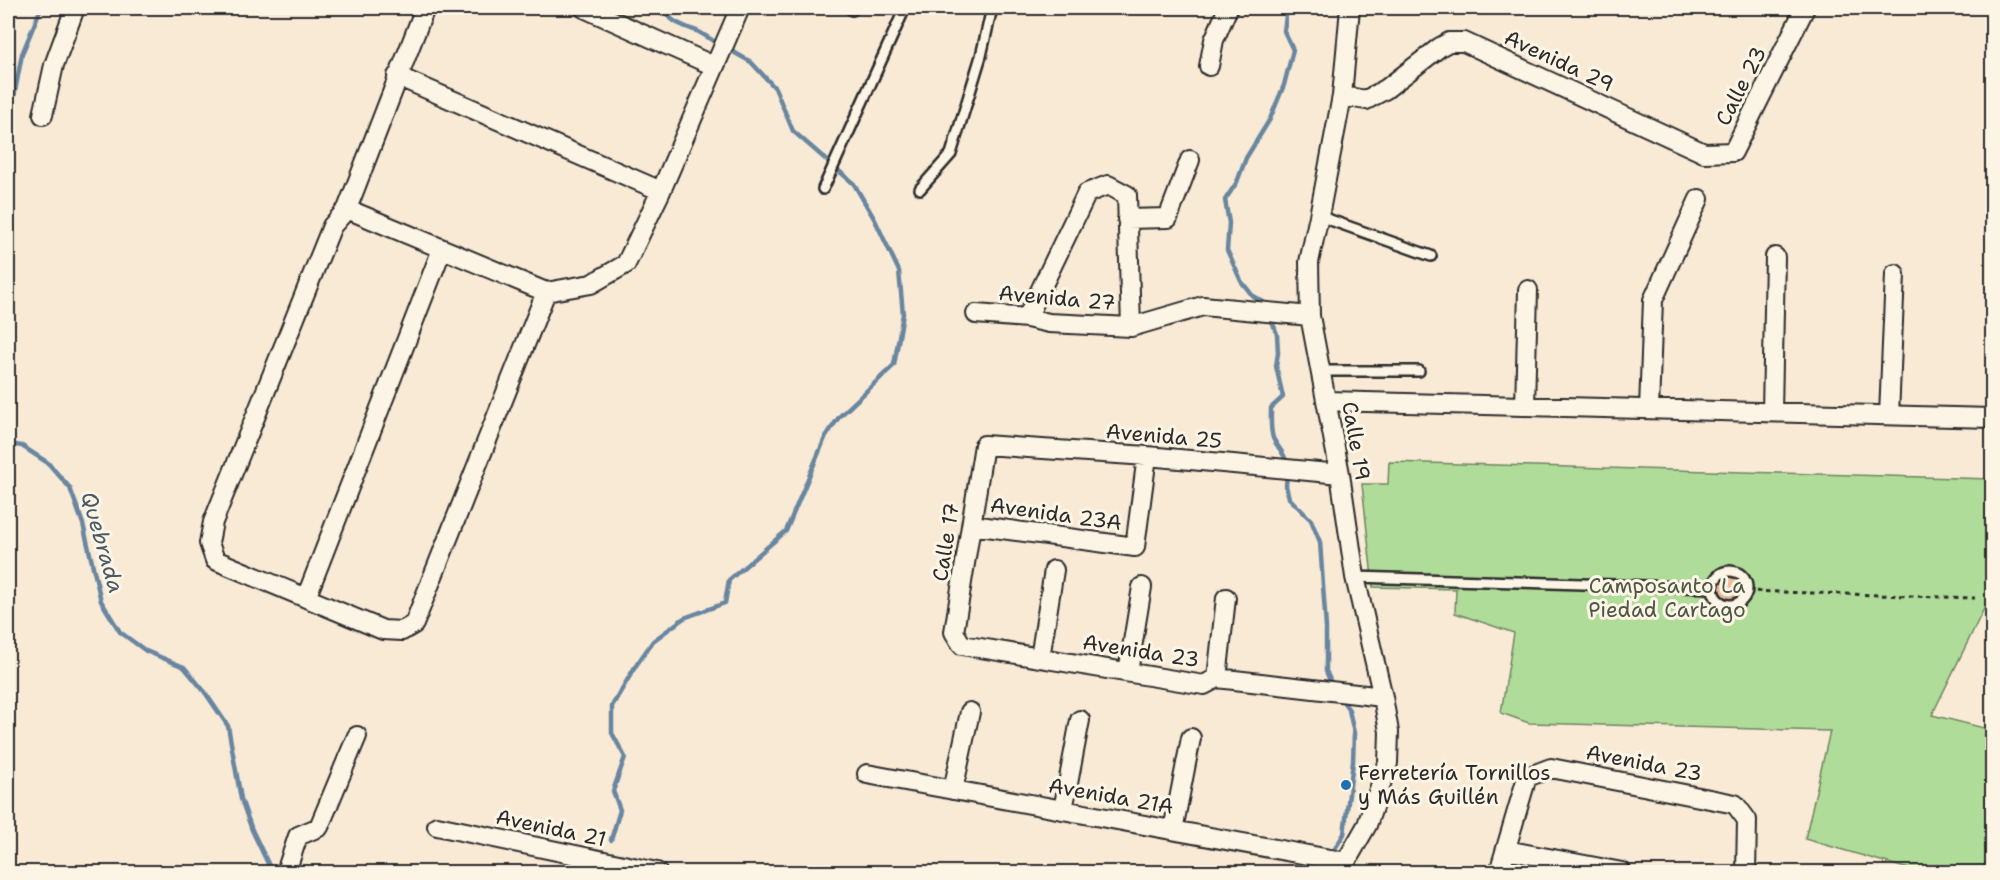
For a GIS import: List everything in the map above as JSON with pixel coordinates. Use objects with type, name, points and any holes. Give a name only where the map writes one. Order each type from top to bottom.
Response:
[{"type":"street","points":[[43,116],[54,65],[75,8]]},
{"type":"street","points":[[425,8],[347,209],[332,226],[213,522],[209,543],[215,560],[383,630],[402,631],[414,624],[546,292]]},
{"type":"street","points":[[584,8],[714,66]]},
{"type":"street","points":[[347,209],[546,292],[591,284],[626,264],[661,191],[740,8]]},
{"type":"street","points":[[1209,66],[1214,40],[1228,8]]},
{"type":"street","name":"Calle 19","points":[[1343,867],[1367,825],[1388,763],[1389,732],[1355,577],[1340,474],[1310,316],[1309,262],[1342,96],[1350,8]]},
{"type":"street","name":"Calle 23","points":[[1733,152],[1805,8]]},
{"type":"street","name":"Avenida 29","points":[[1342,96],[1366,100],[1386,89],[1440,46],[1449,42],[1464,42],[1704,153],[1733,152]]},
{"type":"street","points":[[397,76],[661,191]]},
{"type":"street","points":[[1127,219],[1168,218],[1190,160]]},
{"type":"street","points":[[1028,318],[1087,193],[1108,186],[1127,195],[1131,327]]},
{"type":"street","points":[[1649,409],[1653,300],[1699,199]]},
{"type":"street","points":[[306,598],[442,249]]},
{"type":"street","points":[[1772,412],[1775,257]]},
{"type":"street","points":[[1889,415],[1895,274]]},
{"type":"street","points":[[1525,406],[1528,290]]},
{"type":"street","name":"Avenida 27","points":[[976,314],[1028,318],[1049,323],[1131,327],[1203,306],[1310,316]]},
{"type":"street","points":[[1327,401],[1992,418]]},
{"type":"street","name":"Avenida 25","points":[[984,445],[1147,456],[1340,474]]},
{"type":"street","name":"Calle 17","points":[[962,645],[954,632],[984,445]]},
{"type":"street","name":"Avenida 23A","points":[[972,525],[1135,547],[1147,456]]},
{"type":"street","points":[[1040,658],[1054,570]]},
{"type":"street","points":[[1128,672],[1142,587]]},
{"type":"street","points":[[1217,678],[1226,598]]},
{"type":"street","name":"Avenida 23","points":[[962,645],[1204,685],[1217,678],[1383,697]]},
{"type":"street","points":[[953,790],[970,712]]},
{"type":"street","points":[[1063,810],[1080,720]]},
{"type":"street","points":[[286,873],[298,836],[319,827],[357,736]]},
{"type":"street","points":[[1173,830],[1191,738]]},
{"type":"street","name":"Avenida 23","points":[[1506,850],[1527,777],[1551,768],[1735,804],[1747,820],[1746,873]]},
{"type":"street","name":"Avenida 21A","points":[[867,774],[1173,830],[1343,867]]},
{"type":"street","name":"Avenida 21","points":[[437,826],[581,865],[657,873]]},
{"type":"street","points":[[1498,873],[1506,850],[1622,873]]},
{"type":"lane","points":[[823,189],[905,8]]},
{"type":"lane","points":[[920,189],[951,154],[981,56],[992,8]]},
{"type":"lane","points":[[1319,216],[1431,256]]},
{"type":"lane","points":[[1321,371],[1419,371]]},
{"type":"lane","points":[[1733,572],[1743,577],[1747,591],[1740,602],[1730,605],[1716,598],[1713,588],[1717,577],[1733,572]]},
{"type":"lane","points":[[1355,577],[1713,588]]},
{"type":"path","points":[[1747,591],[1975,598]]},
{"type":"green space","name":"Camposanto La Piedad Cartago","points":[[1389,462],[1992,479],[1992,592],[1932,715],[1992,730],[1992,854],[1979,872],[1919,872],[1805,839],[1830,731],[1529,723],[1501,713],[1514,633],[1455,613],[1456,589],[1373,587],[1362,484],[1388,484]]},
{"type":"building","points":[[1726,577],[1734,577],[1741,584],[1741,592],[1734,599],[1726,599],[1719,592],[1719,584]]},
{"type":"waterway","name":"Quebrada","points":[[8,129],[22,54],[41,8]]},
{"type":"waterway","points":[[664,8],[674,21],[699,32],[720,45]]},
{"type":"waterway","points":[[1265,306],[1241,281],[1227,250],[1229,223],[1225,200],[1237,182],[1246,158],[1270,119],[1284,85],[1293,50],[1284,31],[1287,8]]},
{"type":"waterway","points":[[611,840],[620,810],[613,791],[625,757],[612,733],[612,706],[653,641],[684,618],[725,603],[729,580],[786,531],[825,438],[839,417],[894,365],[903,314],[899,271],[875,220],[854,184],[793,131],[775,88],[751,62],[728,49]]},
{"type":"waterway","points":[[1270,316],[1277,334],[1276,366],[1283,397],[1271,408],[1271,431],[1287,464]]},
{"type":"waterway","name":"Quebrada","points":[[8,444],[22,446],[48,463],[70,488],[83,524],[101,601],[120,632],[146,651],[184,667],[228,726],[241,799],[252,830],[272,872]]},
{"type":"waterway","points":[[1287,472],[1286,486],[1289,498],[1311,520],[1320,542],[1326,628],[1326,671],[1332,685]]},
{"type":"waterway","points":[[1331,855],[1344,834],[1353,762],[1354,733],[1349,710],[1340,697]]},
{"type":"waterway","points":[[1321,872],[1327,863]]},
{"type":"place","name":"Ferretería Tornillos y Más Guillén","points":[[1346,785]]}]
